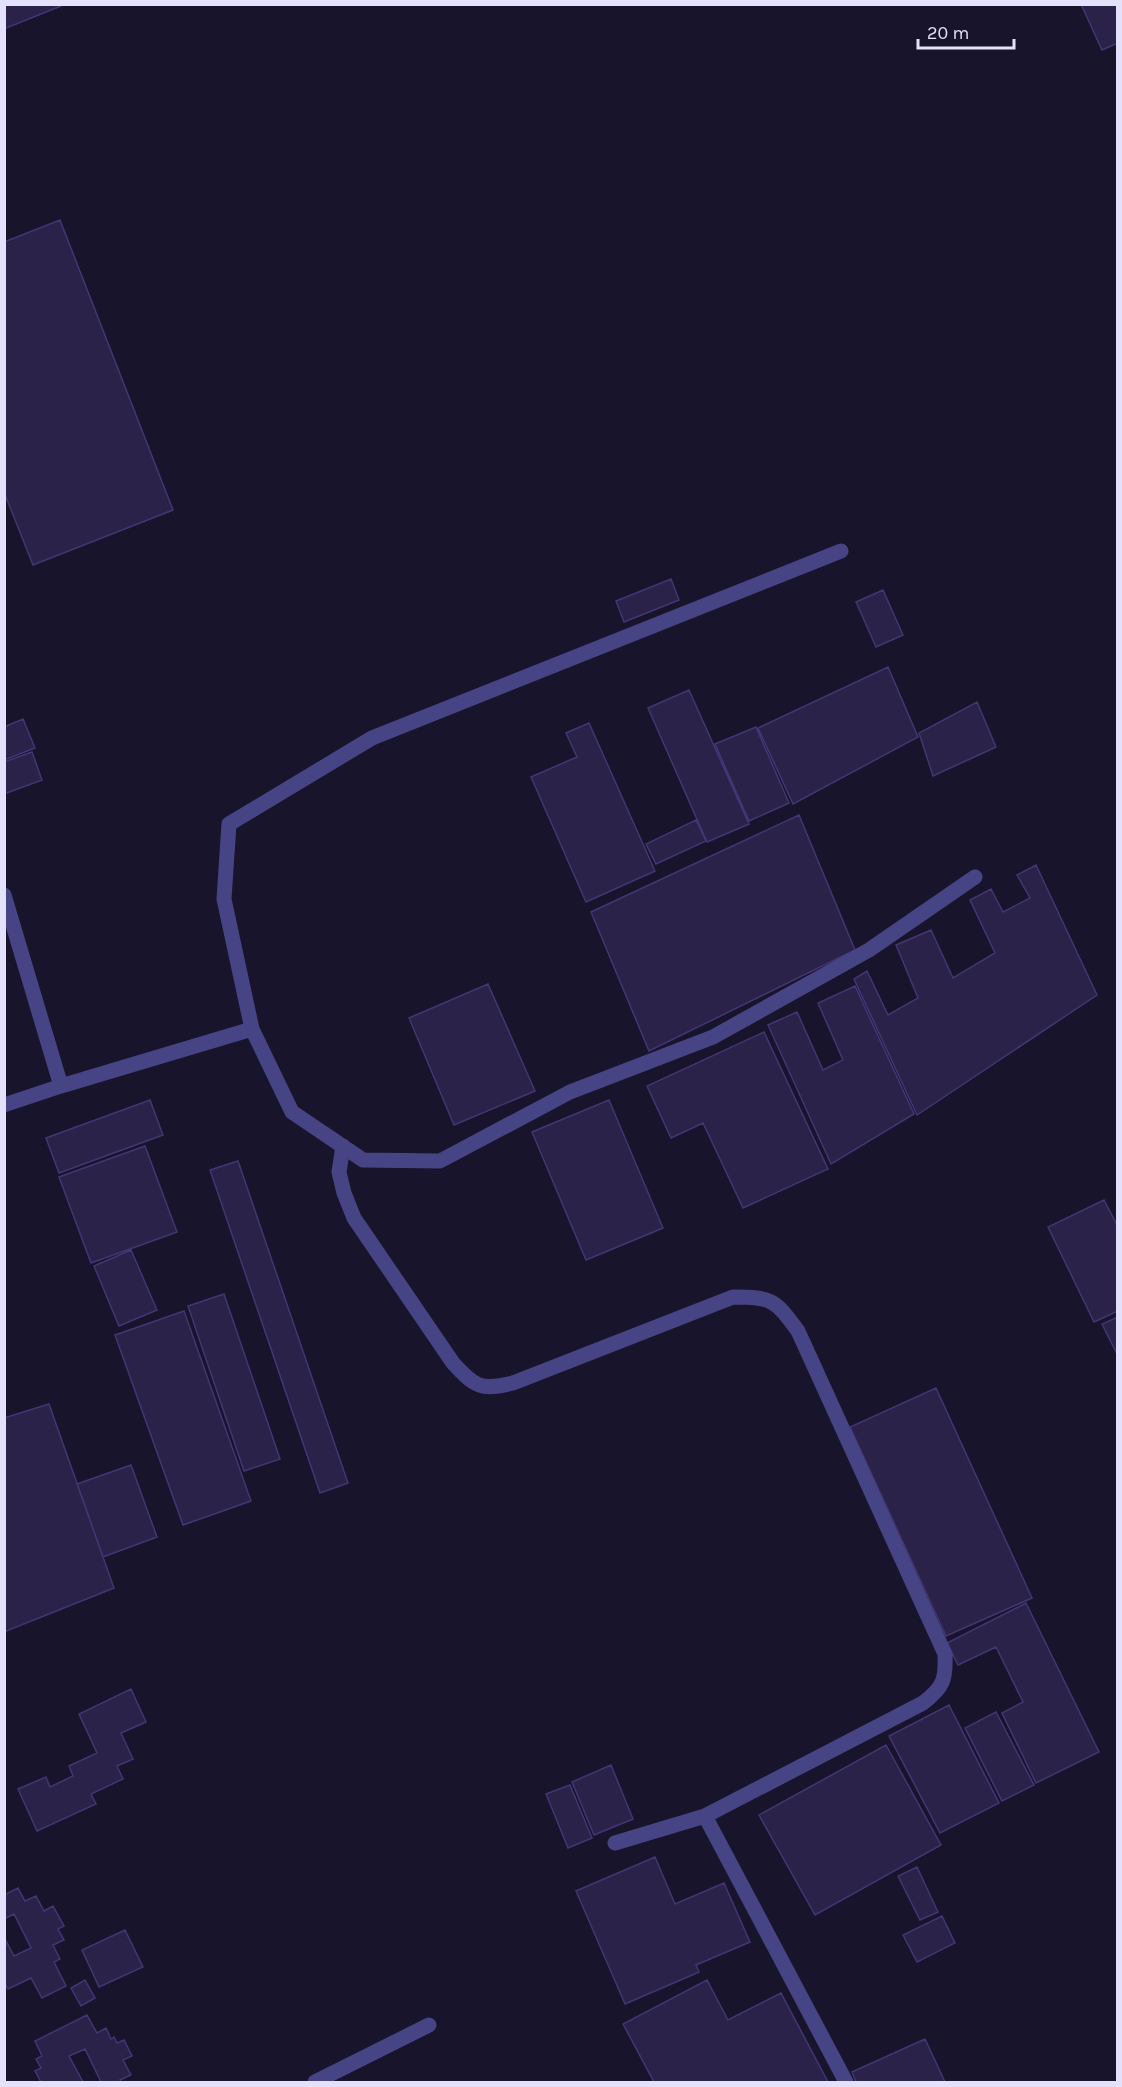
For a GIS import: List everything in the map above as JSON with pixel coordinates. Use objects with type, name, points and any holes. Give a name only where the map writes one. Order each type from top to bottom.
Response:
[{"type":"lane","points":[[841,551],[372,738],[229,824],[224,899],[252,1029],[292,1112],[363,1160],[440,1161],[570,1092],[713,1037],[869,950],[975,877]]},
{"type":"lane","points":[[4,895],[60,1086]]},
{"type":"lane","points":[[4,1105],[252,1029]]},
{"type":"lane","points":[[343,1146],[339,1172],[354,1218],[453,1364],[470,1382],[492,1388],[513,1383],[733,1297],[760,1297],[778,1304],[798,1331],[945,1654],[946,1674],[939,1691],[923,1702],[705,1816],[615,1843]]},
{"type":"lane","points":[[705,1816],[846,2082]]},
{"type":"lane","points":[[315,2082],[429,2025]]},
{"type":"building","points":[[4,4],[60,4],[61,6],[4,29]]},
{"type":"building","points":[[1081,4],[1118,4],[1118,43],[1102,50]]},
{"type":"building","points":[[60,220],[173,510],[33,565],[4,492],[4,242]]},
{"type":"building","points":[[671,579],[679,600],[624,622],[616,601]]},
{"type":"building","points":[[883,590],[903,635],[876,647],[856,602]]},
{"type":"building","points":[[888,667],[918,737],[793,804],[758,728]]},
{"type":"building","points":[[689,690],[749,824],[707,842],[648,708]]},
{"type":"building","points":[[977,702],[996,747],[933,776],[919,733]]},
{"type":"building","points":[[23,719],[35,748],[4,760],[4,727]]},
{"type":"building","points":[[589,723],[655,871],[586,902],[531,777],[577,757],[566,733]]},
{"type":"building","points":[[756,727],[789,803],[749,821],[715,744]]},
{"type":"building","points":[[32,752],[42,780],[4,794],[4,762]]},
{"type":"building","points":[[799,815],[855,950],[649,1051],[591,912]]},
{"type":"building","points":[[696,820],[706,841],[656,864],[646,844]]},
{"type":"building","points":[[1036,865],[1097,995],[917,1115],[854,979],[867,971],[888,1015],[918,998],[896,945],[931,930],[953,978],[995,953],[970,900],[991,889],[1003,912],[1030,898],[1017,875]]},
{"type":"building","points":[[488,984],[535,1091],[454,1125],[409,1018]]},
{"type":"building","points":[[855,986],[914,1114],[831,1164],[768,1025],[797,1012],[823,1070],[843,1060],[818,1003]]},
{"type":"building","points":[[764,1032],[828,1169],[743,1208],[703,1123],[671,1138],[647,1086]]},
{"type":"building","points":[[150,1100],[163,1135],[59,1173],[46,1138]]},
{"type":"building","points":[[609,1100],[663,1228],[586,1260],[532,1132]]},
{"type":"building","points":[[145,1146],[177,1232],[91,1263],[59,1177]]},
{"type":"building","points":[[238,1161],[348,1483],[320,1493],[210,1170]]},
{"type":"building","points":[[1104,1200],[1118,1227],[1118,1311],[1094,1322],[1048,1227]]},
{"type":"building","points":[[131,1250],[157,1310],[119,1326],[94,1266]]},
{"type":"building","points":[[224,1294],[280,1459],[244,1471],[188,1306]]},
{"type":"building","points":[[184,1311],[251,1501],[183,1525],[115,1335]]},
{"type":"building","points":[[1118,1317],[1118,1356],[1102,1324]]},
{"type":"building","points":[[936,1388],[1032,1598],[946,1636],[850,1427]]},
{"type":"building","points":[[49,1404],[114,1588],[4,1632],[4,1418]]},
{"type":"building","points":[[131,1465],[157,1537],[103,1557],[77,1484]]},
{"type":"building","points":[[1026,1603],[1099,1752],[1036,1783],[1002,1713],[1023,1702],[996,1647],[958,1665],[947,1643]]},
{"type":"building","points":[[131,1689],[146,1722],[121,1733],[133,1759],[117,1766],[123,1779],[91,1794],[96,1804],[37,1831],[18,1789],[46,1777],[50,1787],[73,1776],[69,1766],[97,1753],[79,1714]]},
{"type":"building","points":[[949,1705],[999,1803],[940,1833],[889,1736]]},
{"type":"building","points":[[996,1712],[1034,1785],[1002,1801],[965,1728]]},
{"type":"building","points":[[886,1745],[941,1845],[815,1915],[759,1815]]},
{"type":"building","points":[[611,1765],[633,1819],[594,1835],[572,1782]]},
{"type":"building","points":[[570,1785],[592,1838],[568,1848],[546,1794]]},
{"type":"building","points":[[655,1857],[675,1904],[724,1883],[750,1942],[696,1965],[699,1972],[625,2004],[576,1891]]},
{"type":"building","points":[[917,1867],[938,1912],[920,1920],[898,1876]]},
{"type":"building","points":[[18,1888],[25,1901],[36,1896],[44,1911],[53,1906],[64,1926],[58,1929],[64,1940],[53,1945],[60,1959],[54,1962],[66,1986],[42,1998],[31,1978],[8,1989],[4,1982],[4,1937],[14,1956],[31,1948],[14,1914],[4,1919],[4,1895]]},
{"type":"building","points":[[942,1916],[955,1943],[917,1962],[903,1935]]},
{"type":"building","points":[[125,1930],[143,1967],[99,1987],[82,1950]]},
{"type":"building","points":[[85,1980],[95,1998],[81,2006],[71,1988]]},
{"type":"building","points":[[707,1980],[728,2020],[781,1993],[828,2082],[654,2082],[623,2024]]},
{"type":"building","points":[[87,2015],[97,2033],[106,2028],[111,2039],[114,2037],[117,2043],[124,2040],[132,2056],[123,2060],[131,2075],[120,2080],[122,2082],[101,2082],[85,2049],[69,2056],[83,2082],[41,2082],[35,2071],[41,2068],[36,2059],[42,2056],[35,2041]]},
{"type":"building","points":[[925,2039],[945,2082],[856,2082],[852,2072]]}]
